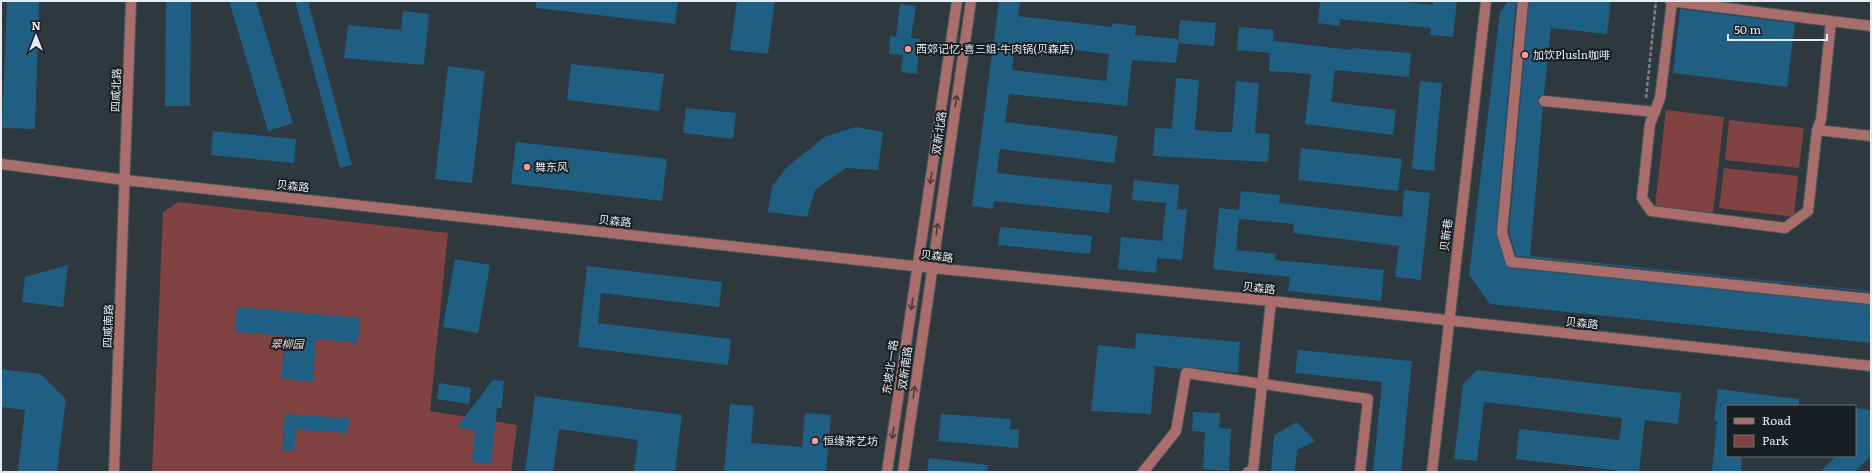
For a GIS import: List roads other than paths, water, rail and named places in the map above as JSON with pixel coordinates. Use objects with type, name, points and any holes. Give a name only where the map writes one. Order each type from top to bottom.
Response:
[{"type":"street","name":"四威北路","points":[[125,180],[131,1]]},
{"type":"street","name":"双新北路","points":[[918,265],[957,1]]},
{"type":"street","name":"双新北路","points":[[932,268],[971,1]]},
{"type":"street","name":"贝新巷","points":[[1432,472],[1448,320],[1486,1]]},
{"type":"street","points":[[1523,1],[1502,233],[1511,262],[1871,299]]},
{"type":"street","points":[[1668,1],[1871,26]]},
{"type":"street","points":[[1672,2],[1678,1]]},
{"type":"street","points":[[1672,2],[1660,98],[1650,124],[1642,198],[1651,211],[1785,228],[1808,210],[1817,130],[1821,120],[1831,21]]},
{"type":"street","points":[[1544,101],[1655,112]]},
{"type":"street","points":[[1817,130],[1871,136]]},
{"type":"street","name":"贝森路","points":[[1,164],[125,180],[918,265],[932,268],[1271,301],[1871,366]]},
{"type":"street","name":"四威南路","points":[[114,472],[125,180]]},
{"type":"street","name":"东坡北一路","points":[[887,472],[918,265]]},
{"type":"street","name":"双新南路","points":[[903,472],[932,268]]},
{"type":"street","points":[[1252,471],[1271,301]]},
{"type":"street","points":[[1143,472],[1176,431],[1186,373],[1368,399],[1360,472]]},
{"type":"place","name":"西郊记忆·喜三姐·牛肉锅(贝森店)","points":[[908,49]]},
{"type":"place","name":"加饮Plusln咖啡","points":[[1525,55]]},
{"type":"place","name":"舞东风","points":[[527,167]]},
{"type":"place","name":"恒缘茶艺坊","points":[[815,441]]},
{"type":"park label","name":"翠柳园","points":[[287,344]]}]
